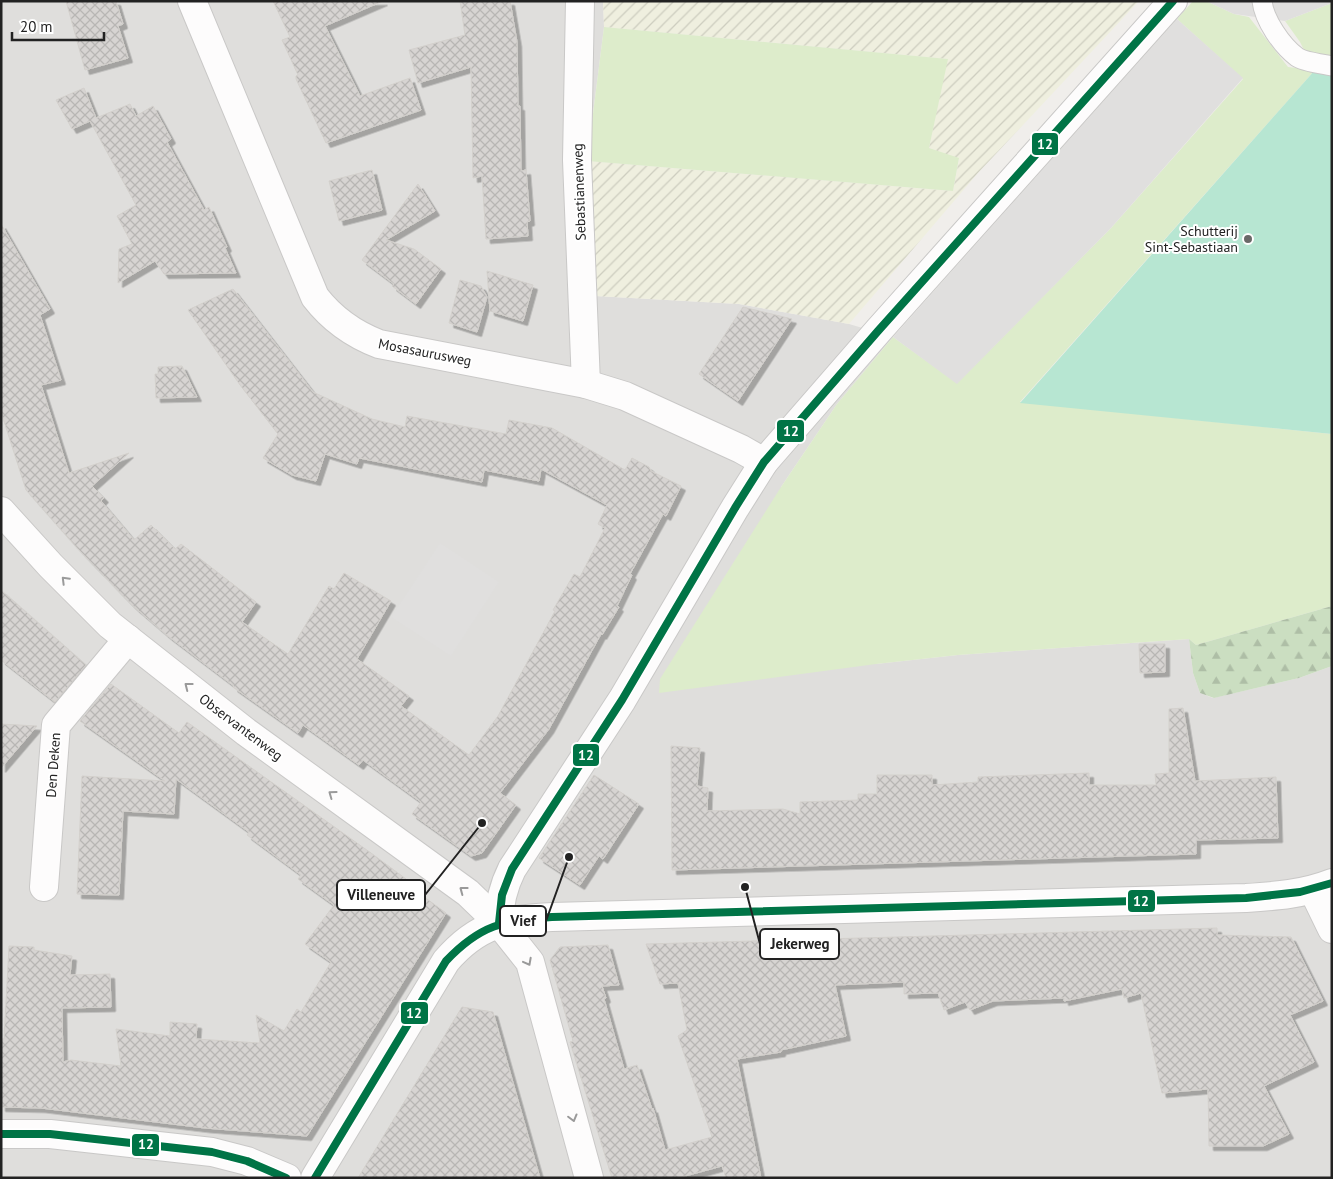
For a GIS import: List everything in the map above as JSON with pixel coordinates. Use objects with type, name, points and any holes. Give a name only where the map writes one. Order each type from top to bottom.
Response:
[{"type":"street","name":"Mosasaurusweg","points":[[192,1],[315,297],[334,318],[363,338],[379,344],[586,384],[625,396],[741,449],[764,462]]},
{"type":"street","name":"Sebastianenweg","points":[[580,1],[577,160],[586,384]]},
{"type":"street","points":[[499,923],[499,907],[504,884],[512,869],[622,700],[764,462],[878,331],[1173,1]]},
{"type":"street","name":"Observantenweg","points":[[1,511],[51,566],[128,639],[246,732],[468,893],[499,923],[530,962],[589,1178]]},
{"type":"street","name":"Den Deken","points":[[44,887],[56,725],[128,639]]},
{"type":"street","points":[[315,1178],[446,961],[470,939],[499,923],[525,918],[1246,898],[1274,896],[1322,887],[1332,929]]},
{"type":"street","points":[[1,1134],[50,1134],[212,1152],[247,1161],[287,1178]]},
{"type":"lane","points":[[1262,1],[1263,11],[1278,38],[1298,58],[1332,66]]},
{"type":"shaded area","points":[[1,1],[603,1],[604,27],[587,161],[595,296],[739,304],[849,324],[893,337],[837,404],[781,487],[876,664],[958,655],[1189,639],[1193,673],[1200,693],[1213,698],[1299,678],[1332,666],[1332,1178],[1,1178]]},
{"type":"shaded area","points":[[1206,1],[1332,1],[1332,3],[1285,21],[1234,14]]},
{"type":"shaded area","points":[[1177,19],[1243,78],[1111,228],[957,384],[893,337]]},
{"type":"shaded area","points":[[440,543],[499,582],[451,656],[391,617]]},
{"type":"green space","points":[[603,1],[1139,1],[978,173],[849,324],[739,304],[595,296],[587,161],[953,191],[959,159],[929,148],[947,59],[604,27]]},
{"type":"green space","points":[[1193,1],[1206,1],[1234,14],[1249,17],[1288,67],[1314,70],[1300,42],[1285,21],[1332,3],[1332,75],[1315,70],[1020,402],[1332,434],[1332,606],[1196,645],[1189,639],[958,655],[659,693],[660,679],[781,487],[837,404],[893,337],[957,383],[1111,228],[1243,79],[1177,19]]},
{"type":"green space","points":[[604,27],[948,59],[929,148],[959,158],[953,191],[587,161]]},
{"type":"green space","name":"Schutterij Sint-Sebastiaan","points":[[1315,70],[1332,75],[1332,434],[1020,403]]},
{"type":"green space","points":[[1332,606],[1332,666],[1299,678],[1214,698],[1200,693],[1193,673],[1189,639],[1196,645]]},
{"type":"building","points":[[66,1],[116,1],[123,24],[118,26],[128,58],[85,70]]},
{"type":"building","points":[[273,1],[383,1],[325,26],[360,96],[410,78],[421,110],[326,143],[296,79],[298,75],[282,40],[290,37]]},
{"type":"building","points":[[460,1],[510,1],[517,42],[521,171],[526,170],[530,221],[527,222],[528,236],[486,239],[482,176],[473,178],[471,67],[418,83],[409,50],[465,35]]},
{"type":"building","points":[[84,88],[96,118],[130,104],[136,116],[153,106],[171,139],[167,142],[204,210],[209,207],[227,247],[225,248],[236,273],[164,274],[155,261],[118,283],[119,249],[132,244],[117,216],[136,205],[90,121],[72,129],[56,100]]},
{"type":"building","points":[[372,170],[382,210],[339,221],[329,181]]},
{"type":"building","points":[[418,184],[435,211],[386,240],[414,249],[441,269],[416,304],[392,286],[394,284],[362,260]]},
{"type":"building","points":[[1,224],[50,309],[40,315],[61,380],[41,385],[69,473],[129,453],[92,486],[104,498],[101,501],[134,540],[151,525],[175,549],[181,544],[256,602],[242,622],[288,654],[329,586],[334,589],[344,573],[391,601],[357,659],[409,696],[401,706],[469,755],[498,716],[555,611],[553,610],[574,574],[580,577],[605,528],[598,524],[607,505],[541,469],[539,481],[484,470],[482,482],[359,458],[357,464],[325,454],[316,481],[292,475],[263,458],[278,434],[240,385],[188,310],[233,289],[313,392],[372,419],[405,427],[407,416],[506,434],[509,420],[552,428],[625,470],[632,458],[649,467],[651,471],[681,486],[666,516],[663,514],[630,574],[632,575],[617,606],[619,607],[601,634],[549,729],[500,793],[516,805],[482,853],[471,856],[412,814],[421,802],[363,760],[359,765],[303,725],[298,733],[233,687],[168,636],[132,605],[78,549],[26,490],[1,412]]},
{"type":"building","points":[[487,271],[533,285],[523,321],[490,311]]},
{"type":"building","points":[[460,280],[481,286],[487,297],[477,332],[449,323]]},
{"type":"building","points":[[743,307],[792,319],[738,401],[699,374]]},
{"type":"building","points":[[182,366],[197,397],[156,398],[155,374],[158,374],[158,367]]},
{"type":"building","points":[[1,590],[86,665],[55,702],[1,660]]},
{"type":"building","points":[[1139,644],[1165,644],[1165,672],[1140,673]]},
{"type":"building","points":[[111,684],[179,733],[187,722],[371,853],[406,879],[405,881],[412,888],[446,913],[307,1136],[205,1128],[41,1108],[1,1107],[1,1039],[4,1039],[9,946],[34,947],[34,950],[72,956],[70,975],[110,974],[111,1007],[62,1008],[63,1062],[71,1060],[121,1066],[116,1029],[170,1036],[170,1022],[197,1024],[196,1039],[260,1043],[256,1015],[284,1031],[297,1009],[301,1012],[331,962],[305,944],[334,905],[298,879],[301,875],[247,835],[249,832],[176,779],[174,814],[123,811],[119,895],[77,894],[82,776],[165,781],[80,721]]},
{"type":"building","points":[[1183,708],[1195,781],[1276,777],[1278,838],[1196,840],[1196,854],[672,870],[671,746],[700,748],[697,786],[708,788],[707,811],[783,809],[800,814],[800,802],[858,800],[858,794],[877,794],[877,775],[932,775],[932,785],[978,782],[978,777],[1089,773],[1089,785],[1156,785],[1155,774],[1169,773],[1169,709]]},
{"type":"building","points":[[1,724],[37,726],[1,768]]},
{"type":"building","points":[[594,775],[639,804],[603,859],[599,856],[580,885],[539,858]]},
{"type":"building","points":[[1217,928],[1217,935],[1291,937],[1323,1001],[1290,1015],[1314,1062],[1264,1086],[1289,1134],[1263,1146],[1209,1146],[1208,1089],[1162,1093],[1141,993],[1124,998],[1122,989],[1064,1001],[1064,998],[993,1001],[970,1010],[965,1002],[944,1010],[938,993],[904,994],[904,982],[835,985],[846,1036],[781,1050],[781,1052],[737,1059],[761,1178],[726,1178],[722,1166],[678,1178],[612,1178],[570,1042],[573,1041],[550,960],[560,947],[608,945],[619,985],[602,986],[606,998],[604,999],[624,1069],[637,1065],[653,1108],[665,1150],[712,1137],[678,1036],[687,1030],[678,983],[660,984],[646,944]]},
{"type":"building","points":[[462,1007],[493,1012],[540,1178],[358,1178]]},
{"type":"transit line","name":"12","points":[[499,923],[502,895],[512,869],[622,700],[764,462],[878,331],[1173,1]]},
{"type":"transit line","name":"12","points":[[315,1178],[446,961],[470,939],[482,932],[506,923],[552,917],[1246,898],[1300,892],[1332,883]]},
{"type":"transit line","name":"12","points":[[1,1134],[50,1134],[212,1152],[247,1161],[286,1178]]},
{"type":"place","name":"Schutterij Sint-Sebastiaan","points":[[1248,239]]},
{"type":"place","name":"Villeneuve","points":[[482,823]]},
{"type":"place","name":"Vief","points":[[569,857]]},
{"type":"place","name":"Jekerweg","points":[[745,887]]}]
